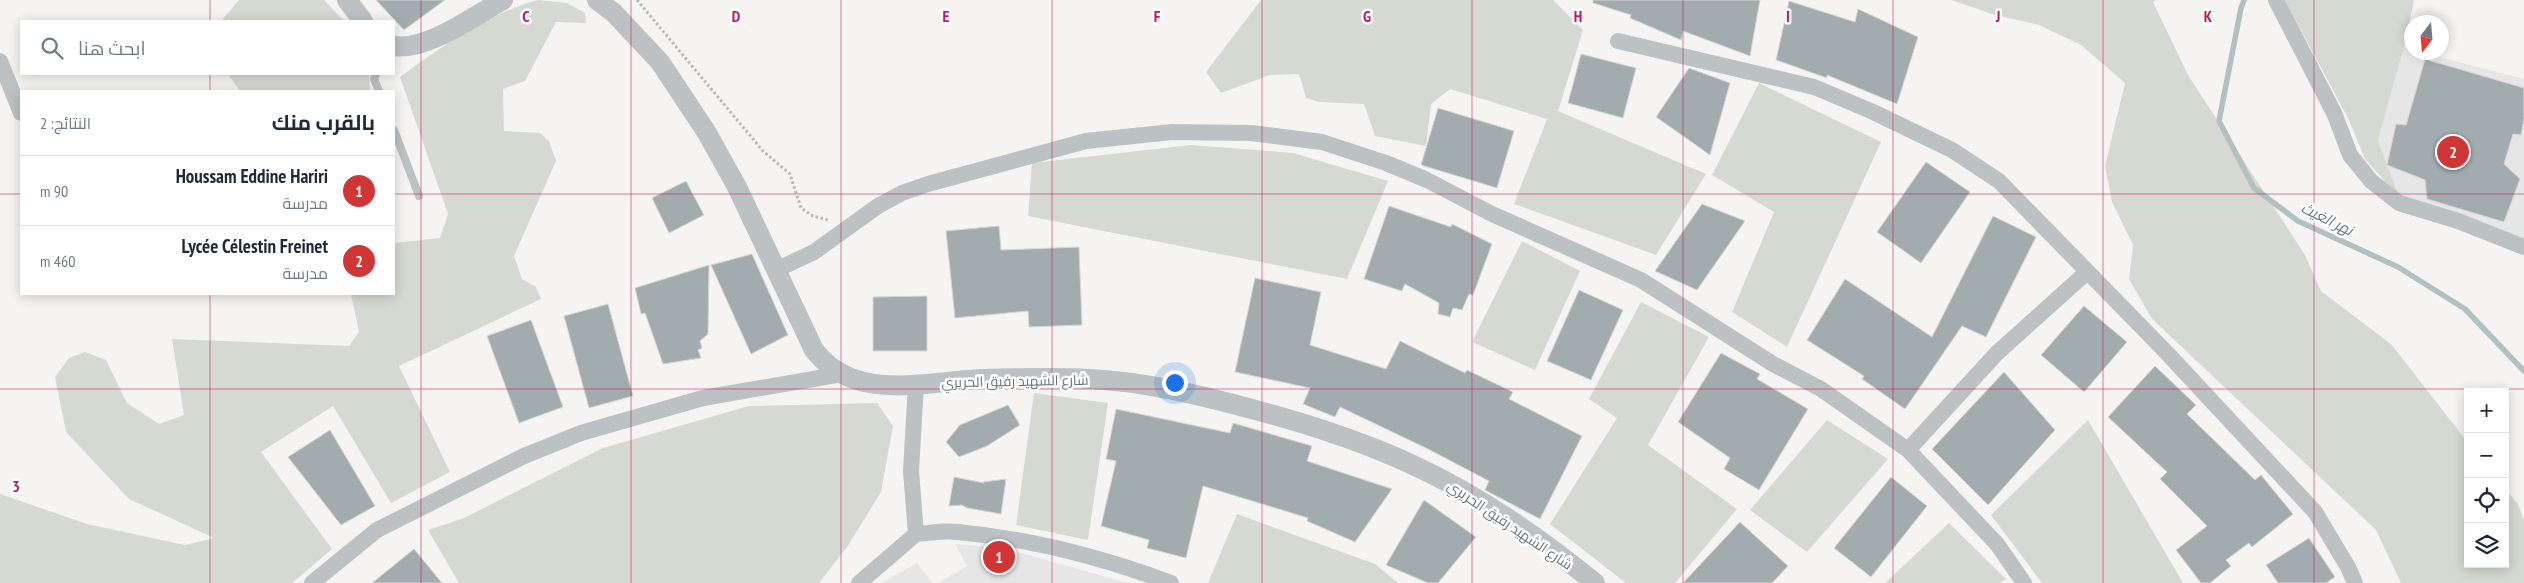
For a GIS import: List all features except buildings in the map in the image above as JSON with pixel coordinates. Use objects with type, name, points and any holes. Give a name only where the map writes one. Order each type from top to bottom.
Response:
[{"type":"street","points":[[347,0],[362,20]]},
{"type":"street","points":[[395,46],[403,48],[424,43],[503,0]]},
{"type":"street","name":"شارع الشهيد رفيق الحريري","points":[[597,0],[628,27],[660,62],[682,94],[737,187],[778,270],[814,350],[822,360],[842,374],[867,382],[916,384],[1018,378],[1091,379],[1176,390],[1275,415],[1353,440],[1442,479],[1524,530],[1595,583]]},
{"type":"street","points":[[2276,0],[2335,115],[2350,155],[2371,181],[2400,203],[2458,221],[2524,247]]},
{"type":"street","points":[[1618,41],[1814,87],[1871,111],[1952,150],[1999,181],[2086,273],[2167,353],[2315,512],[2348,567],[2355,583]]},
{"type":"street","points":[[0,61],[20,111]]},
{"type":"street","points":[[778,270],[814,252],[894,198],[928,184],[1086,141],[1172,132],[1251,133],[1322,142],[1355,152],[1427,180],[1492,214],[1641,280],[1774,364],[1847,406],[1908,450],[1997,544],[2024,583]]},
{"type":"street","points":[[1908,450],[1998,353],[2086,273]]},
{"type":"street","points":[[312,583],[377,530],[524,456],[580,433],[703,398],[842,374]]},
{"type":"street","points":[[916,384],[912,472],[916,534]]},
{"type":"street","points":[[859,583],[916,534],[957,531],[1033,544],[1100,560],[1171,583]]},
{"type":"lane","points":[[376,75],[374,79],[379,90]]},
{"type":"lane","points":[[395,133],[419,196]]},
{"type":"path","points":[[637,0],[763,151],[790,174],[800,208],[824,220],[856,222]]},
{"type":"shaded area","points":[[239,0],[324,0],[343,20],[222,20]]},
{"type":"shaded area","points":[[538,0],[567,3],[585,13],[586,23],[556,22],[525,81],[503,89],[504,131],[540,133],[549,141],[556,161],[514,256],[522,279],[536,287],[541,299],[399,366],[450,472],[391,503],[333,406],[261,452],[332,549],[292,583],[0,583],[0,494],[87,524],[185,545],[214,538],[129,499],[66,432],[55,377],[69,358],[85,352],[106,360],[127,403],[159,424],[184,415],[172,339],[349,346],[359,332],[351,295],[395,295],[395,243],[440,238],[448,214],[400,77],[466,32],[521,5]]},
{"type":"shaded area","points":[[1261,0],[1553,0],[1583,30],[1558,111],[1706,174],[1656,255],[1514,204],[1547,119],[1450,89],[1431,104],[1426,146],[1375,136],[1364,104],[1319,102],[1306,98],[1299,74],[1270,75],[1221,93],[1206,72]]},
{"type":"shaded area","points":[[1951,0],[2156,0],[2153,2],[2188,75],[2305,255],[2321,291],[2392,345],[2464,438],[2464,568],[2509,568],[2509,494],[2518,504],[2524,520],[2524,583],[2401,583],[2376,530],[2152,319],[2129,279],[2133,245],[2112,202],[2105,166],[2125,83],[2081,45],[2039,25],[1995,15]]},
{"type":"shaded area","points":[[2285,0],[2414,0],[2411,15],[2404,15],[2404,47],[2378,140],[2399,197],[2365,159],[2349,120]]},
{"type":"shaded area","points":[[2404,47],[2404,60],[2449,60],[2524,79],[2524,245],[2399,197],[2378,140]]},
{"type":"shaded area","points":[[229,75],[369,75],[370,90],[239,90]]},
{"type":"shaded area","points":[[1759,83],[1881,142],[1787,347],[1732,312],[1774,212],[1712,175]]},
{"type":"shaded area","points":[[1191,145],[1293,153],[1388,181],[1347,279],[1028,216],[1032,163]]},
{"type":"shaded area","points":[[1522,241],[1580,271],[1535,370],[1472,342]]},
{"type":"shaded area","points":[[1641,302],[1709,337],[1648,445],[1737,509],[1675,583],[1626,583],[1550,524],[1617,418],[1589,399]]},
{"type":"shaded area","points":[[1034,393],[1108,403],[1088,540],[1016,525]]},
{"type":"shaded area","points":[[877,403],[893,426],[881,492],[847,547],[819,583],[459,583],[428,530],[464,518],[603,448],[749,406]]},
{"type":"shaded area","points":[[1827,420],[1888,459],[1807,552],[1750,510]]},
{"type":"shaded area","points":[[2088,420],[2183,583],[2042,583],[1991,515]]},
{"type":"shaded area","points":[[1237,514],[1375,564],[1398,583],[1208,583]]},
{"type":"shaded area","points":[[1949,523],[2006,579],[2000,583],[1885,583]]},
{"type":"shaded area","points":[[955,544],[1004,548],[1128,583],[938,583],[967,566]]},
{"type":"shaded area","points":[[917,563],[933,583],[881,583]]},
{"type":"waterway","name":"نهر الغيث","points":[[2244,0],[2219,121],[2254,188],[2298,221],[2398,267],[2465,309],[2524,371]]},
{"type":"place","name":"Lycée Célestin Freinet","points":[[2453,152]]},
{"type":"place","name":"Houssam Eddine Hariri","points":[[999,557]]}]
